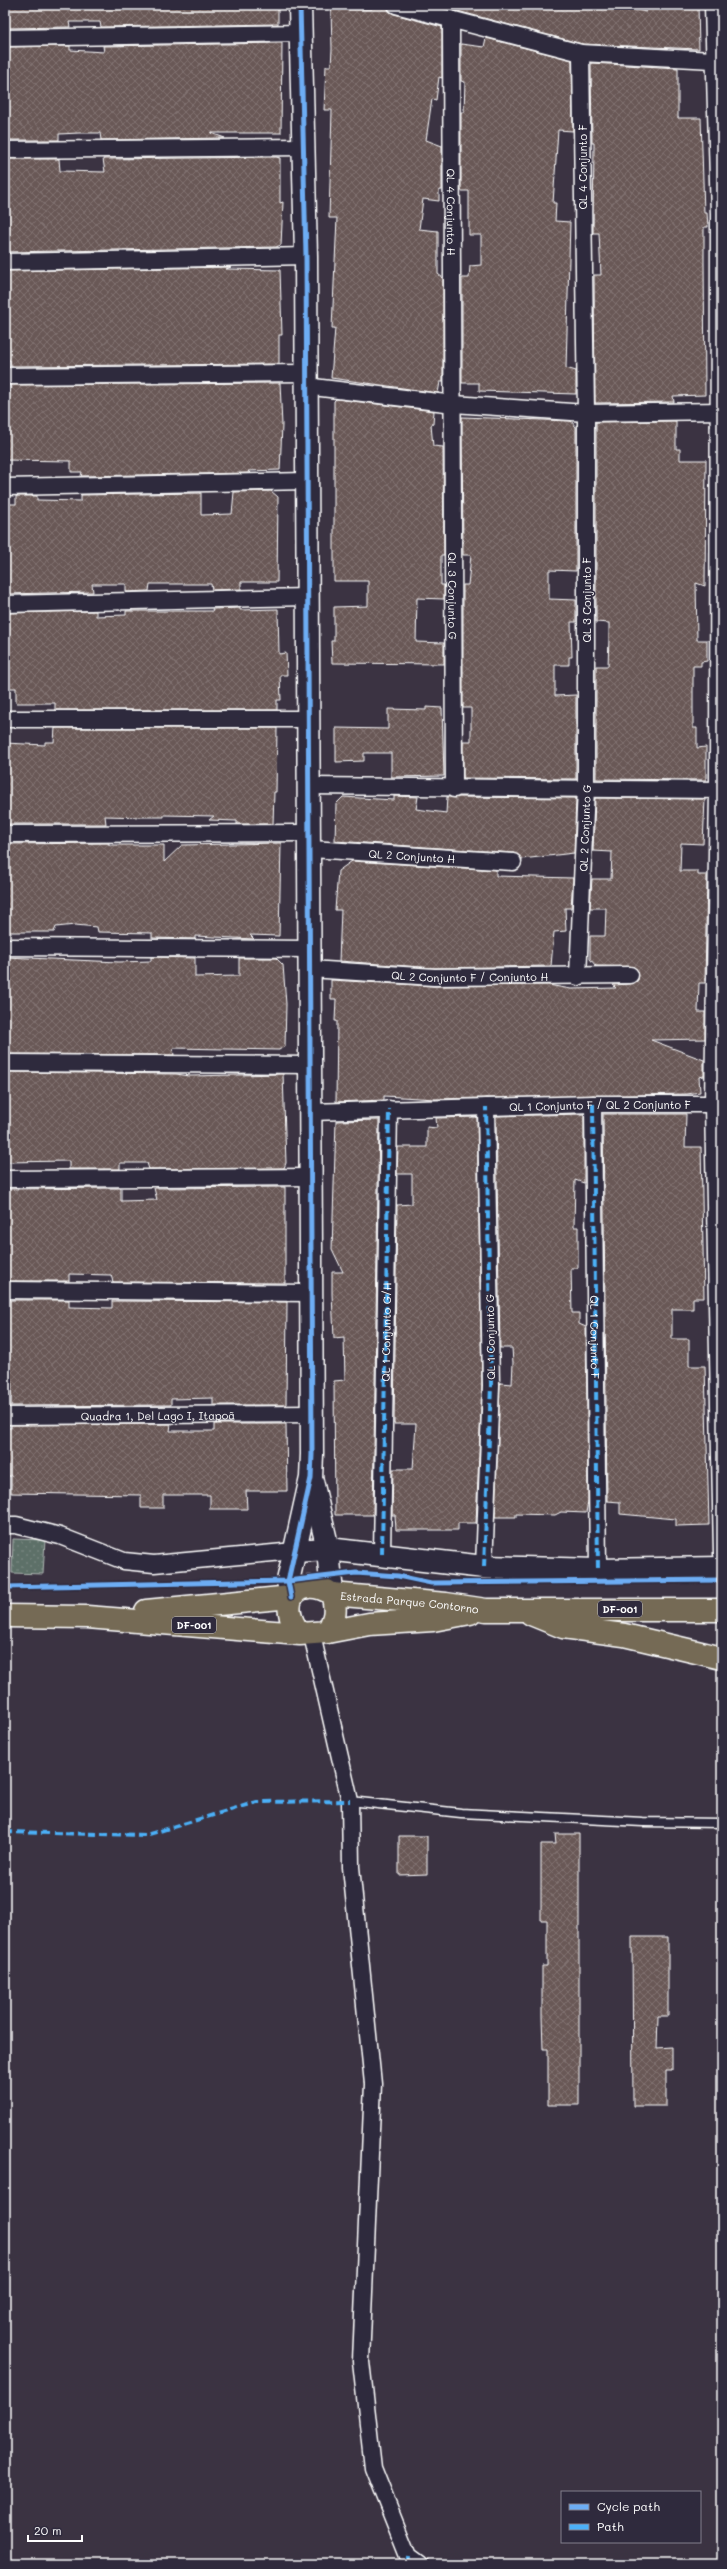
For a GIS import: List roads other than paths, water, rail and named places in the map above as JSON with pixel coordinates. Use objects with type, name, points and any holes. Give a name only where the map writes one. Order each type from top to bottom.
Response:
[{"type":"main road","name":"DF-001","points":[[291,1597],[300,1590],[311,1586],[321,1587],[332,1594]]},
{"type":"main road","name":"Estrada Parque Contorno","points":[[332,1594],[446,1604],[486,1610],[722,1610]]},
{"type":"main road","points":[[291,1597],[288,1610],[292,1623],[313,1634],[336,1613],[332,1594]]},
{"type":"main road","name":"Estrada Parque Contorno","points":[[87,1617],[291,1597]]},
{"type":"main road","name":"Estrada Parque Contorno","points":[[5,1616],[87,1617],[313,1634],[369,1624],[439,1619],[486,1610]]},
{"type":"main road","points":[[519,1610],[563,1627],[624,1635],[722,1658]]},
{"type":"street","points":[[291,1597],[288,1581],[311,1478],[312,1414],[312,1177],[310,1112],[311,841],[308,718],[306,256],[300,5]]},
{"type":"street","points":[[396,5],[581,53],[713,60]]},
{"type":"street","points":[[713,5],[713,60],[720,215],[720,790],[713,1104],[719,1162],[722,1554]]},
{"type":"street","name":"QL 4 Conjunto H","points":[[451,20],[454,404]]},
{"type":"street","points":[[5,38],[301,33]]},
{"type":"street","name":"QL 4 Conjunto F","points":[[581,53],[586,412]]},
{"type":"street","points":[[5,150],[304,147]]},
{"type":"street","points":[[5,262],[306,256]]},
{"type":"street","points":[[5,376],[306,380],[454,404],[586,412],[720,411]]},
{"type":"street","name":"QL 3 Conjunto G","points":[[454,404],[454,789]]},
{"type":"street","name":"QL 3 Conjunto F","points":[[586,412],[586,787]]},
{"type":"street","points":[[5,487],[306,481]]},
{"type":"street","points":[[5,604],[308,597]]},
{"type":"street","points":[[5,719],[308,718]]},
{"type":"street","points":[[309,786],[454,789]]},
{"type":"street","points":[[586,787],[720,790]]},
{"type":"street","name":"QL 2 Conjunto G","points":[[454,789],[586,787],[578,977]]},
{"type":"street","name":"QL 2 Conjunto H","points":[[5,834],[311,841],[513,862]]},
{"type":"street","name":"QL 2 Conjunto F / Conjunto H","points":[[5,947],[310,959],[434,976],[578,977],[630,975]]},
{"type":"street","points":[[5,1063],[311,1065]]},
{"type":"street","name":"QL 1 Conjunto F / QL 2 Conjunto F","points":[[310,1112],[593,1104],[713,1104]]},
{"type":"street","name":"QL 1 Conjunto F","points":[[593,1104],[598,1570]]},
{"type":"street","name":"QL 1 Conjunto G","points":[[484,1567],[490,1386],[486,1107]]},
{"type":"street","name":"QL 1 Conjunto G/H","points":[[382,1554],[389,1109]]},
{"type":"street","points":[[5,1178],[312,1177]]},
{"type":"street","points":[[5,1290],[312,1293]]},
{"type":"street","name":"Quadra 1, Del Lago I, Itapoã","points":[[5,1416],[312,1414]]},
{"type":"street","points":[[311,1478],[328,1549],[332,1594]]},
{"type":"street","points":[[5,1525],[16,1525],[60,1536],[124,1561],[154,1564],[328,1549],[382,1554],[484,1567],[598,1570],[722,1568]]},
{"type":"street","points":[[313,1634],[350,1801],[351,1867],[373,2084],[361,2361],[373,2468],[408,2556],[419,2564]]},
{"type":"lane","points":[[350,1801],[461,1813],[642,1822],[722,1823]]}]
